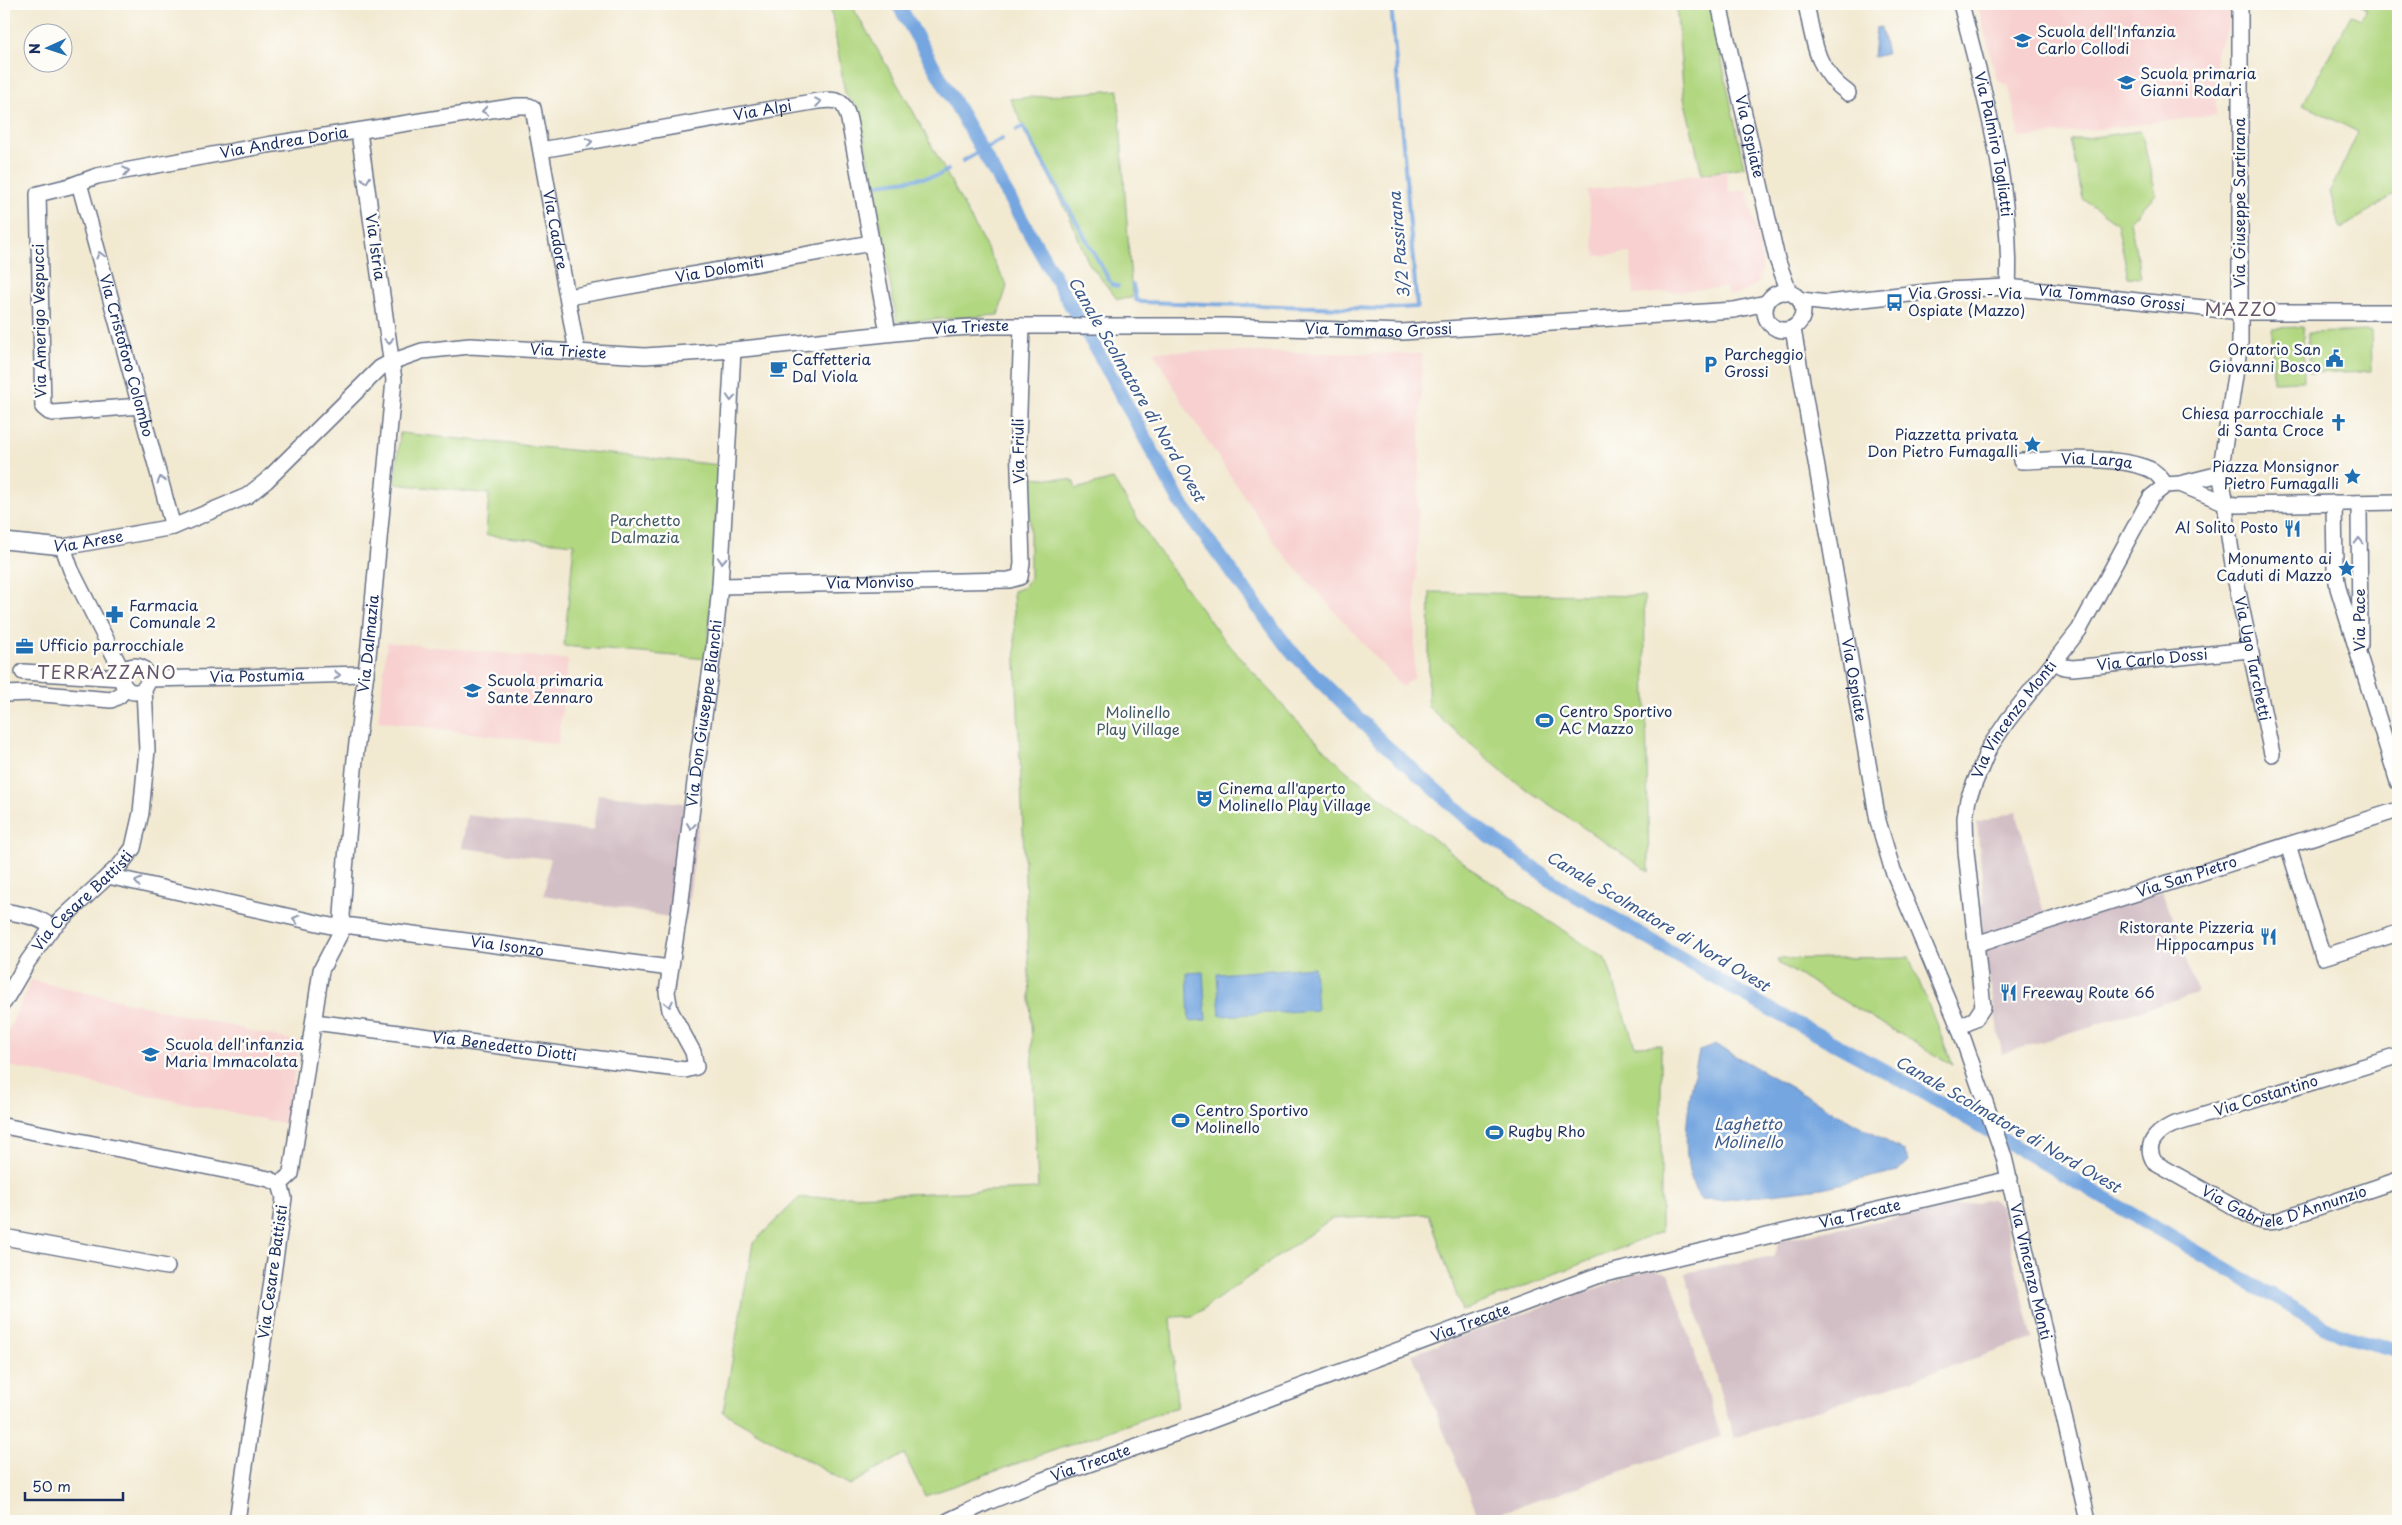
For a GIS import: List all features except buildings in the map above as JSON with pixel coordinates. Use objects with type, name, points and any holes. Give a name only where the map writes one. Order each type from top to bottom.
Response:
[{"type":"street","name":"Via Ospiate","points":[[1719,4],[1780,269],[1793,300]]},
{"type":"street","points":[[1806,4],[1821,64],[1830,79],[1848,93]]},
{"type":"street","name":"Via Palmiro Togliatti","points":[[1961,4],[1990,115],[2002,180],[2009,232],[2008,287]]},
{"type":"street","name":"Via Giuseppe Sartirana","points":[[2220,474],[2240,343],[2240,4]]},
{"type":"street","name":"Via Alpi","points":[[541,150],[818,102],[832,100],[841,102],[846,108],[849,120],[871,243]]},
{"type":"street","name":"Via Andrea Doria","points":[[38,194],[80,183],[96,176],[517,106],[533,108]]},
{"type":"street","name":"Via Cadore","points":[[533,108],[577,352]]},
{"type":"street","name":"Via Istria","points":[[359,132],[391,362]]},
{"type":"street","name":"Via Cristoforo Colombo","points":[[80,183],[173,527]]},
{"type":"street","name":"Via Amerigo Vespucci","points":[[38,194],[43,407],[45,411],[53,413],[140,406]]},
{"type":"street","points":[[871,243],[888,333]]},
{"type":"street","name":"Via Dolomiti","points":[[568,297],[871,243]]},
{"type":"street","name":"Via Tommaso Grossi","points":[[1793,300],[1827,303],[1946,290],[2008,287],[2241,312],[2398,312]]},
{"type":"street","points":[[1771,297],[1793,300],[1798,324],[1793,329],[1776,329],[1769,323],[1766,309],[1771,297]]},
{"type":"street","name":"Via Tommaso Grossi","points":[[1022,326],[1108,324],[1402,332],[1766,309]]},
{"type":"street","name":"Via Trieste","points":[[173,527],[251,494],[380,368],[422,351],[470,346],[645,356],[733,350],[888,333],[954,328],[1022,326]]},
{"type":"street","name":"Via Friuli","points":[[1020,577],[1022,563],[1018,424],[1022,326]]},
{"type":"street","name":"Via Ospiate","points":[[1793,329],[1876,814],[1892,868],[1957,1023]]},
{"type":"street","name":"Via Don Giuseppe Bianchi","points":[[695,1069],[696,1059],[670,1010],[667,992],[686,870],[720,586],[733,350]]},
{"type":"street","name":"Via Dalmazia","points":[[344,926],[342,916],[355,759],[366,674],[394,401],[394,380],[391,362]]},
{"type":"street","name":"Via Larga","points":[[2021,461],[2122,462],[2150,469],[2173,485]]},
{"type":"street","name":"Via Vincenzo Monti","points":[[2088,1521],[2010,1179],[1957,1023],[1975,1019],[1980,1013],[1982,1003],[1964,833],[1968,799],[1982,762],[1998,734],[2079,630],[2141,512],[2151,497],[2173,485],[2220,474]]},
{"type":"street","name":"Via Ugo Tarchetti","points":[[2220,474],[2226,503],[2228,537],[2249,650],[2272,754]]},
{"type":"street","points":[[2173,485],[2226,503],[2398,502]]},
{"type":"street","name":"Via Pace","points":[[2334,503],[2337,584],[2398,782]]},
{"type":"street","name":"Via Pace","points":[[2359,503],[2360,659]]},
{"type":"street","name":"Via Arese","points":[[4,541],[63,547],[173,527]]},
{"type":"street","points":[[4,694],[32,693],[111,700],[119,696],[133,681],[109,646],[71,570],[63,547]]},
{"type":"street","name":"Via Monviso","points":[[720,586],[1009,580],[1020,577]]},
{"type":"street","name":"Via Pace","points":[[2337,584],[2353,584],[2360,580]]},
{"type":"street","name":"Via Carlo Dossi","points":[[2055,662],[2064,667],[2073,668],[2249,650]]},
{"type":"street","name":"Via Postumia","points":[[22,672],[133,681],[366,674]]},
{"type":"street","name":"Via Cesare Battisti","points":[[4,1002],[28,961],[51,929],[129,854],[136,838],[147,750],[144,705],[133,681]]},
{"type":"street","name":"Via San Pietro","points":[[1976,944],[2398,810]]},
{"type":"street","points":[[2288,845],[2323,957],[2398,933]]},
{"type":"street","name":"Via Isonzo","points":[[108,876],[308,922],[670,968]]},
{"type":"street","points":[[4,911],[41,920],[48,924],[51,929]]},
{"type":"street","points":[[280,1184],[291,1174],[321,970],[344,926]]},
{"type":"street","name":"Via Benedetto Diotti","points":[[314,1022],[685,1070],[695,1069]]},
{"type":"street","name":"Via Costantino","points":[[2149,1154],[2150,1148],[2161,1131],[2172,1125],[2398,1056]]},
{"type":"street","name":"Via Cesare Battisti","points":[[4,1126],[269,1179],[280,1184],[284,1198],[237,1521]]},
{"type":"street","name":"Via Gabriele D'Annunzio","points":[[2149,1154],[2155,1163],[2257,1220],[2266,1222],[2277,1221],[2398,1180]]},
{"type":"street","name":"Via Trecate","points":[[948,1521],[988,1502],[1043,1480],[1191,1428],[1596,1276],[2010,1179]]},
{"type":"street","points":[[4,1238],[167,1267]]},
{"type":"shaded area","name":"Scuola primaria Gianni Rodari","points":[[1977,4],[2229,4],[2229,28],[2216,51],[2216,115],[2020,138],[2009,86],[1997,79]]},
{"type":"shaded area","points":[[1726,171],[1729,192],[1747,190],[1763,264],[1759,282],[1751,288],[1739,294],[1728,295],[1726,287],[1634,295],[1630,253],[1595,256],[1587,190]]},
{"type":"shaded area","points":[[1153,351],[1422,354],[1414,677],[1402,687],[1279,549],[1185,407]]},
{"type":"shaded area","name":"Scuola primaria Sante Zennaro","points":[[387,642],[568,660],[558,744],[378,721]]},
{"type":"shaded area","points":[[598,794],[701,805],[686,920],[544,895],[550,859],[462,848],[467,815],[593,831]]},
{"type":"shaded area","points":[[2016,811],[2048,928],[2163,891],[2197,993],[2002,1054],[1982,934],[1980,904],[1984,903],[1977,823]]},
{"type":"shaded area","name":"Scuola dell'infanzia Maria Immacolata","points":[[31,980],[299,1042],[286,1124],[4,1065],[4,1041]]},
{"type":"shaded area","points":[[1991,1199],[2001,1207],[2033,1339],[1734,1438],[1685,1273],[1773,1256],[1780,1240]]},
{"type":"shaded area","points":[[1653,1268],[1670,1275],[1721,1437],[1480,1520],[1412,1354]]},
{"type":"green space","points":[[830,4],[851,4],[913,111],[1007,286],[998,315],[897,322],[861,120],[857,108],[845,93]]},
{"type":"green space","points":[[1676,4],[1710,4],[1744,167],[1702,174],[1684,98]]},
{"type":"green space","points":[[2358,4],[2398,4],[2398,192],[2341,229],[2330,192],[2358,132],[2303,104],[2351,15],[2361,19],[2366,9]]},
{"type":"green space","points":[[1118,90],[1132,298],[1117,299],[1088,262],[1072,222],[1010,99]]},
{"type":"green space","points":[[2141,131],[2156,194],[2130,221],[2141,278],[2128,277],[2117,223],[2083,199],[2070,140]]},
{"type":"green space","points":[[2303,327],[2304,381],[2273,382],[2272,328]]},
{"type":"green space","points":[[2371,331],[2372,371],[2309,373],[2308,333]]},
{"type":"green space","name":"Parchetto Dalmazia","points":[[400,433],[720,465],[707,659],[564,646],[574,544],[486,535],[489,494],[395,484]]},
{"type":"green space","name":"Molinello Play Village","points":[[1030,477],[1073,480],[1076,489],[1113,479],[1150,539],[1218,632],[1291,715],[1344,769],[1480,875],[1606,959],[1635,1046],[1661,1045],[1661,1232],[1462,1311],[1429,1214],[1331,1219],[1193,1316],[1171,1317],[1177,1407],[925,1496],[904,1454],[850,1485],[723,1412],[753,1243],[799,1198],[1038,1189],[1013,591],[1024,587],[1030,578]]},
{"type":"green space","name":"Centro Sportivo AC Mazzo","points":[[1430,592],[1644,596],[1649,872],[1510,778],[1428,707]]},
{"type":"green space","points":[[1909,957],[1953,1065],[1780,964],[1777,959]]},
{"type":"water","points":[[1881,27],[1887,54],[1873,57],[1876,28]]},
{"type":"water","points":[[1314,967],[1317,1010],[1220,1016],[1217,974]]},
{"type":"water","points":[[1203,972],[1206,1020],[1189,1021],[1187,973]]},
{"type":"water","name":"Laghetto Molinello","points":[[1716,1045],[1904,1151],[1909,1161],[1898,1171],[1822,1188],[1722,1200],[1700,1199],[1692,1183],[1688,1165],[1686,1146],[1689,1106],[1699,1051]]},
{"type":"waterway","name":"Canale Scolmatore di Nord Ovest","points":[[898,4],[1100,356],[1180,502],[1288,648],[1385,745],[1483,832],[1561,887],[1746,996],[1889,1073],[2340,1335],[2398,1350]]},
{"type":"waterway","name":"3/2 Passirana","points":[[1133,285],[1136,300],[1141,302],[1380,309],[1417,307],[1391,4]]},
{"type":"waterway","name":"3/2 Passirana","points":[[1017,130],[1023,127],[1112,285],[1118,286]]},
{"type":"waterway","name":"3/2 Passirana","points":[[963,161],[1002,139]]},
{"type":"waterway","name":"3/2 Passirana","points":[[879,184],[937,176],[948,170]]},
{"type":"place","name":"Scuola dell'Infanzia Carlo Collodi","points":[[2023,41]]},
{"type":"place","name":"Scuola primaria Gianni Rodari","points":[[2126,83]]},
{"type":"place","name":"Via Grossi - Via Ospiate (Mazzo)","points":[[1894,303]]},
{"type":"place","name":"Oratorio San Giovanni Bosco","points":[[2335,359]]},
{"type":"place","name":"Parcheggio Grossi","points":[[1710,364]]},
{"type":"place","name":"Caffetteria Dal Viola","points":[[778,369]]},
{"type":"place","name":"Chiesa parrocchiale di Santa Croce","points":[[2338,423]]},
{"type":"place","name":"Piazzetta privata Don Pietro Fumagalli","points":[[2032,444]]},
{"type":"place","name":"Piazza Monsignor Pietro Fumagalli","points":[[2353,476]]},
{"type":"place","name":"Al Solito Posto","points":[[2292,528]]},
{"type":"place","name":"Monumento ai Caduti di Mazzo","points":[[2346,568]]},
{"type":"place","name":"Farmacia Comunale 2","points":[[115,615]]},
{"type":"place","name":"Ufficio parrocchiale","points":[[25,646]]},
{"type":"place","name":"Scuola primaria Sante Zennaro","points":[[473,690]]},
{"type":"place","name":"Centro Sportivo AC Mazzo","points":[[1545,721]]},
{"type":"place","name":"Cinema all'aperto Molinello Play Village","points":[[1204,798]]},
{"type":"place","name":"Ristorante Pizzeria Hippocampus","points":[[2268,937]]},
{"type":"place","name":"Freeway Route 66","points":[[2008,993]]},
{"type":"place","name":"Scuola dell'infanzia Maria Immacolata","points":[[151,1054]]},
{"type":"place","name":"Centro Sportivo Molinello","points":[[1181,1120]]},
{"type":"place","name":"Rugby Rho","points":[[1494,1132]]},
{"type":"district","name":"MAZZO","points":[[2241,310]]},
{"type":"district","name":"TERRAZZANO","points":[[107,673]]}]
